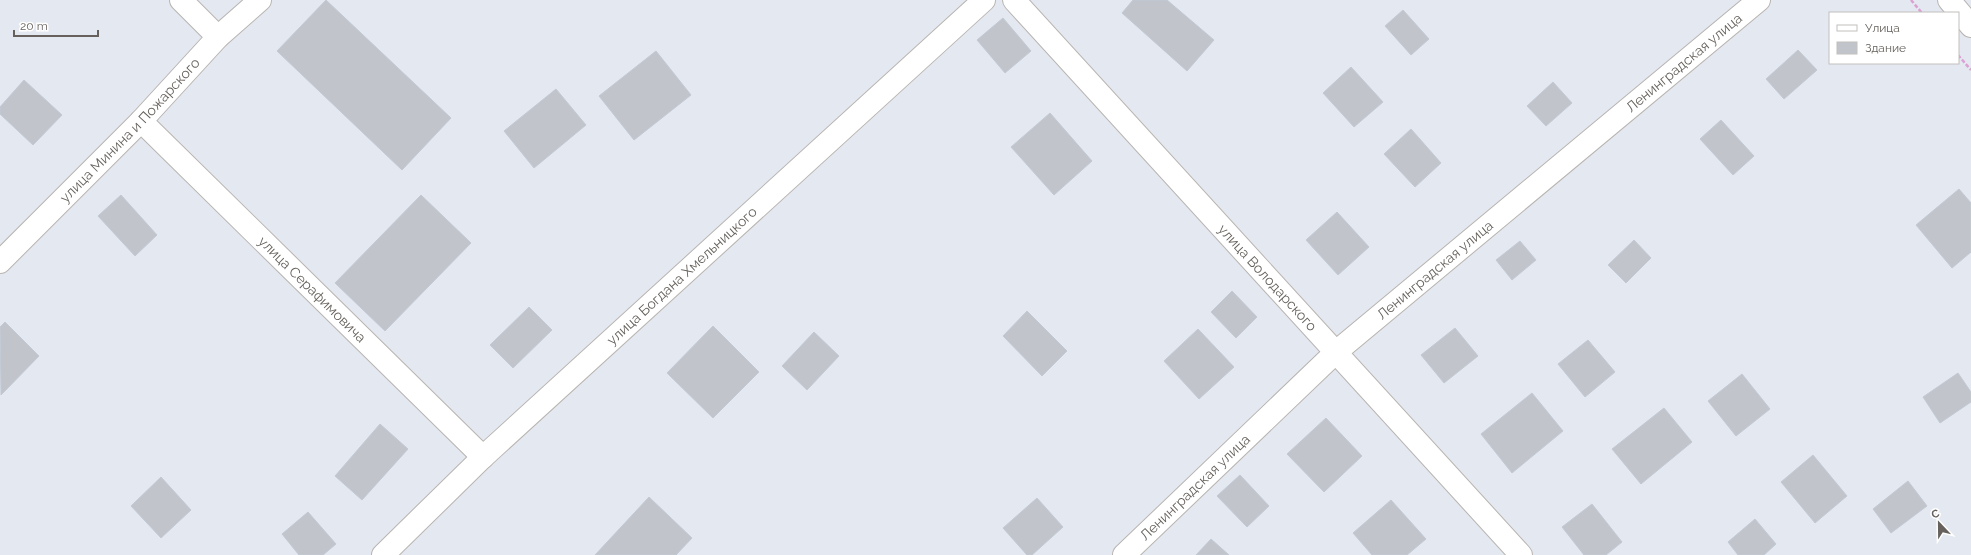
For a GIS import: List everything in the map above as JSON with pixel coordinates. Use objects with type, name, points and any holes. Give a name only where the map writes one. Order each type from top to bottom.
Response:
[{"type":"street","points":[[181,0],[218,37]]},
{"type":"street","name":"улица Минина и Пожарского","points":[[0,262],[141,121],[218,37],[260,0]]},
{"type":"street","name":"улица Богдана Хмельницкого","points":[[383,555],[483,457],[984,0]]},
{"type":"street","name":"улица Володарского","points":[[1014,0],[1521,555]]},
{"type":"street","name":"Ленинградская улица","points":[[1124,555],[1336,352],[1759,0]]},
{"type":"street","points":[[1949,0],[1971,26]]},
{"type":"street","name":"улица Серафимовича","points":[[141,121],[483,457]]},
{"type":"path","points":[[1911,0],[1921,12]]},
{"type":"path","points":[[1959,56],[1971,70]]},
{"type":"building","points":[[326,0],[451,118],[402,170],[277,51]]},
{"type":"building","points":[[1133,0],[1167,0],[1214,40],[1187,71],[1122,13]]},
{"type":"building","points":[[1403,10],[1429,39],[1411,55],[1385,26]]},
{"type":"building","points":[[1003,18],[1031,51],[1005,73],[977,40]]},
{"type":"building","points":[[1798,50],[1817,70],[1784,99],[1766,79]]},
{"type":"building","points":[[656,51],[691,95],[634,140],[599,96]]},
{"type":"building","points":[[1351,67],[1383,102],[1354,127],[1323,93]]},
{"type":"building","points":[[24,80],[62,115],[33,145],[0,114],[0,107]]},
{"type":"building","points":[[1553,82],[1572,103],[1546,126],[1527,106]]},
{"type":"building","points":[[556,89],[586,125],[534,168],[504,131]]},
{"type":"building","points":[[1050,113],[1092,161],[1054,195],[1011,147]]},
{"type":"building","points":[[1721,120],[1754,156],[1733,175],[1700,139]]},
{"type":"building","points":[[1411,129],[1441,163],[1415,187],[1384,154]]},
{"type":"building","points":[[1959,189],[1971,203],[1971,252],[1952,268],[1916,225]]},
{"type":"building","points":[[121,195],[157,235],[135,256],[98,216]]},
{"type":"building","points":[[421,195],[471,243],[385,331],[335,283]]},
{"type":"building","points":[[1337,212],[1369,247],[1338,275],[1306,240]]},
{"type":"building","points":[[1634,240],[1651,258],[1626,283],[1608,265]]},
{"type":"building","points":[[1520,241],[1536,260],[1512,280],[1496,260]]},
{"type":"building","points":[[1232,291],[1257,317],[1236,338],[1211,312]]},
{"type":"building","points":[[529,307],[552,330],[513,368],[490,345]]},
{"type":"building","points":[[1027,311],[1067,351],[1042,376],[1003,336]]},
{"type":"building","points":[[5,322],[39,356],[1,395],[0,327]]},
{"type":"building","points":[[713,326],[759,372],[713,418],[667,373]]},
{"type":"building","points":[[1455,328],[1478,356],[1444,383],[1421,355]]},
{"type":"building","points":[[1198,329],[1234,367],[1199,399],[1164,361]]},
{"type":"building","points":[[814,332],[839,356],[807,390],[782,366]]},
{"type":"building","points":[[1588,340],[1615,372],[1585,397],[1558,364]]},
{"type":"building","points":[[1958,373],[1971,392],[1971,402],[1940,423],[1923,397]]},
{"type":"building","points":[[1742,374],[1770,409],[1736,436],[1708,401]]},
{"type":"building","points":[[1532,393],[1563,431],[1512,473],[1481,434]]},
{"type":"building","points":[[1664,408],[1692,442],[1641,484],[1612,449]]},
{"type":"building","points":[[1326,418],[1362,456],[1324,492],[1287,454]]},
{"type":"building","points":[[380,424],[408,449],[362,500],[335,476]]},
{"type":"building","points":[[1813,455],[1847,496],[1815,523],[1781,482]]},
{"type":"building","points":[[1240,475],[1269,506],[1247,527],[1217,496]]},
{"type":"building","points":[[161,477],[191,510],[161,538],[131,506]]},
{"type":"building","points":[[1908,481],[1927,506],[1891,533],[1873,509]]},
{"type":"building","points":[[649,497],[692,538],[676,555],[595,555]]},
{"type":"building","points":[[1037,498],[1063,527],[1032,555],[1027,555],[1003,528]]},
{"type":"building","points":[[1391,500],[1426,539],[1407,555],[1372,555],[1353,533]]},
{"type":"building","points":[[1592,504],[1622,542],[1606,555],[1584,555],[1562,527]]},
{"type":"building","points":[[308,512],[336,544],[323,555],[299,555],[282,534]]},
{"type":"building","points":[[1755,519],[1776,544],[1764,555],[1738,555],[1728,542]]},
{"type":"building","points":[[1211,539],[1229,555],[1196,555]]}]
